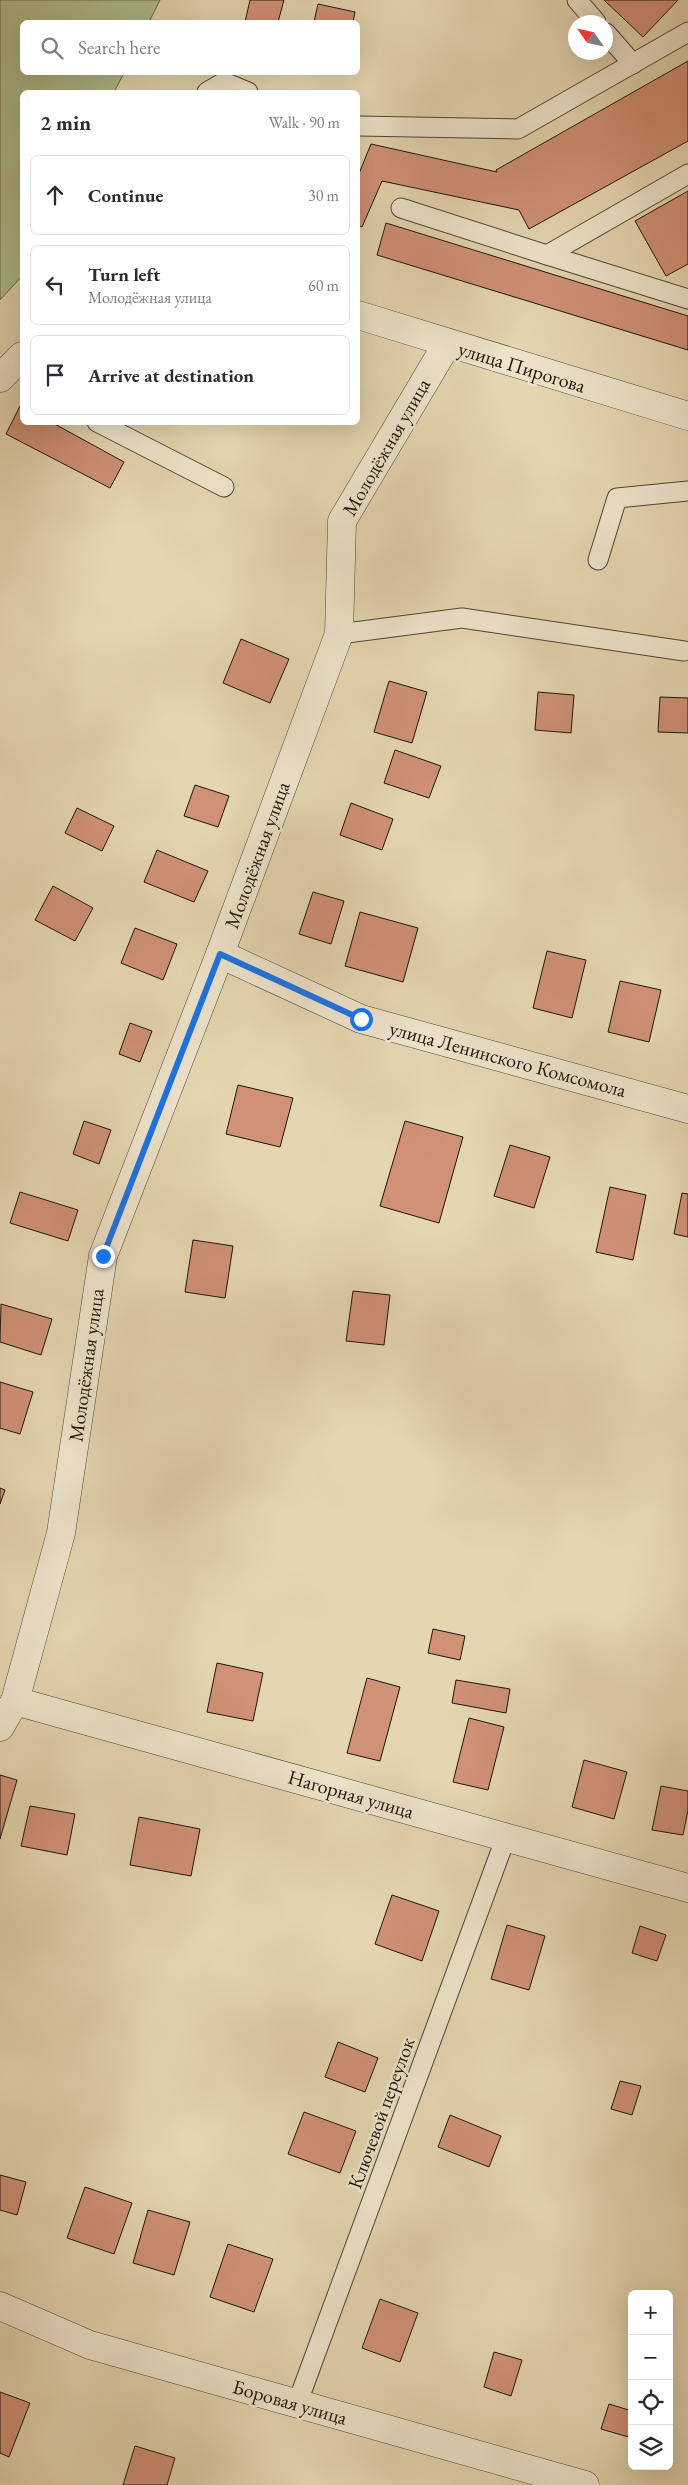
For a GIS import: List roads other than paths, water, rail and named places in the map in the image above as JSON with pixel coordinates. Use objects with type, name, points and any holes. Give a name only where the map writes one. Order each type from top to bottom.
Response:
[{"type":"street","name":"улица Пирогова","points":[[360,316],[447,344],[688,416]]},
{"type":"street","name":"Молодёжная улица","points":[[0,1727],[15,1700],[61,1533],[103,1256],[220,954],[339,634],[342,521],[447,344]]},
{"type":"street","points":[[0,378],[20,358]]},
{"type":"street","name":"улица Ленинского Комсомола","points":[[220,954],[361,1019],[688,1109]]},
{"type":"street","name":"Нагорная улица","points":[[15,1700],[688,1888]]},
{"type":"street","name":"Боровая улица","points":[[0,2306],[90,2345],[584,2485]]},
{"type":"lane","points":[[576,0],[590,15]]},
{"type":"lane","points":[[360,126],[518,129],[688,32]]},
{"type":"lane","points":[[613,41],[633,64]]},
{"type":"lane","points":[[210,90],[224,82],[243,90]]},
{"type":"lane","points":[[547,256],[688,174]]},
{"type":"lane","points":[[401,208],[688,300]]},
{"type":"lane","points":[[103,425],[224,487]]},
{"type":"lane","points":[[598,560],[617,498],[688,491]]},
{"type":"lane","points":[[339,634],[462,618],[684,651]]},
{"type":"lane","name":"Ключевой переулок","points":[[297,2404],[506,1837]]}]
